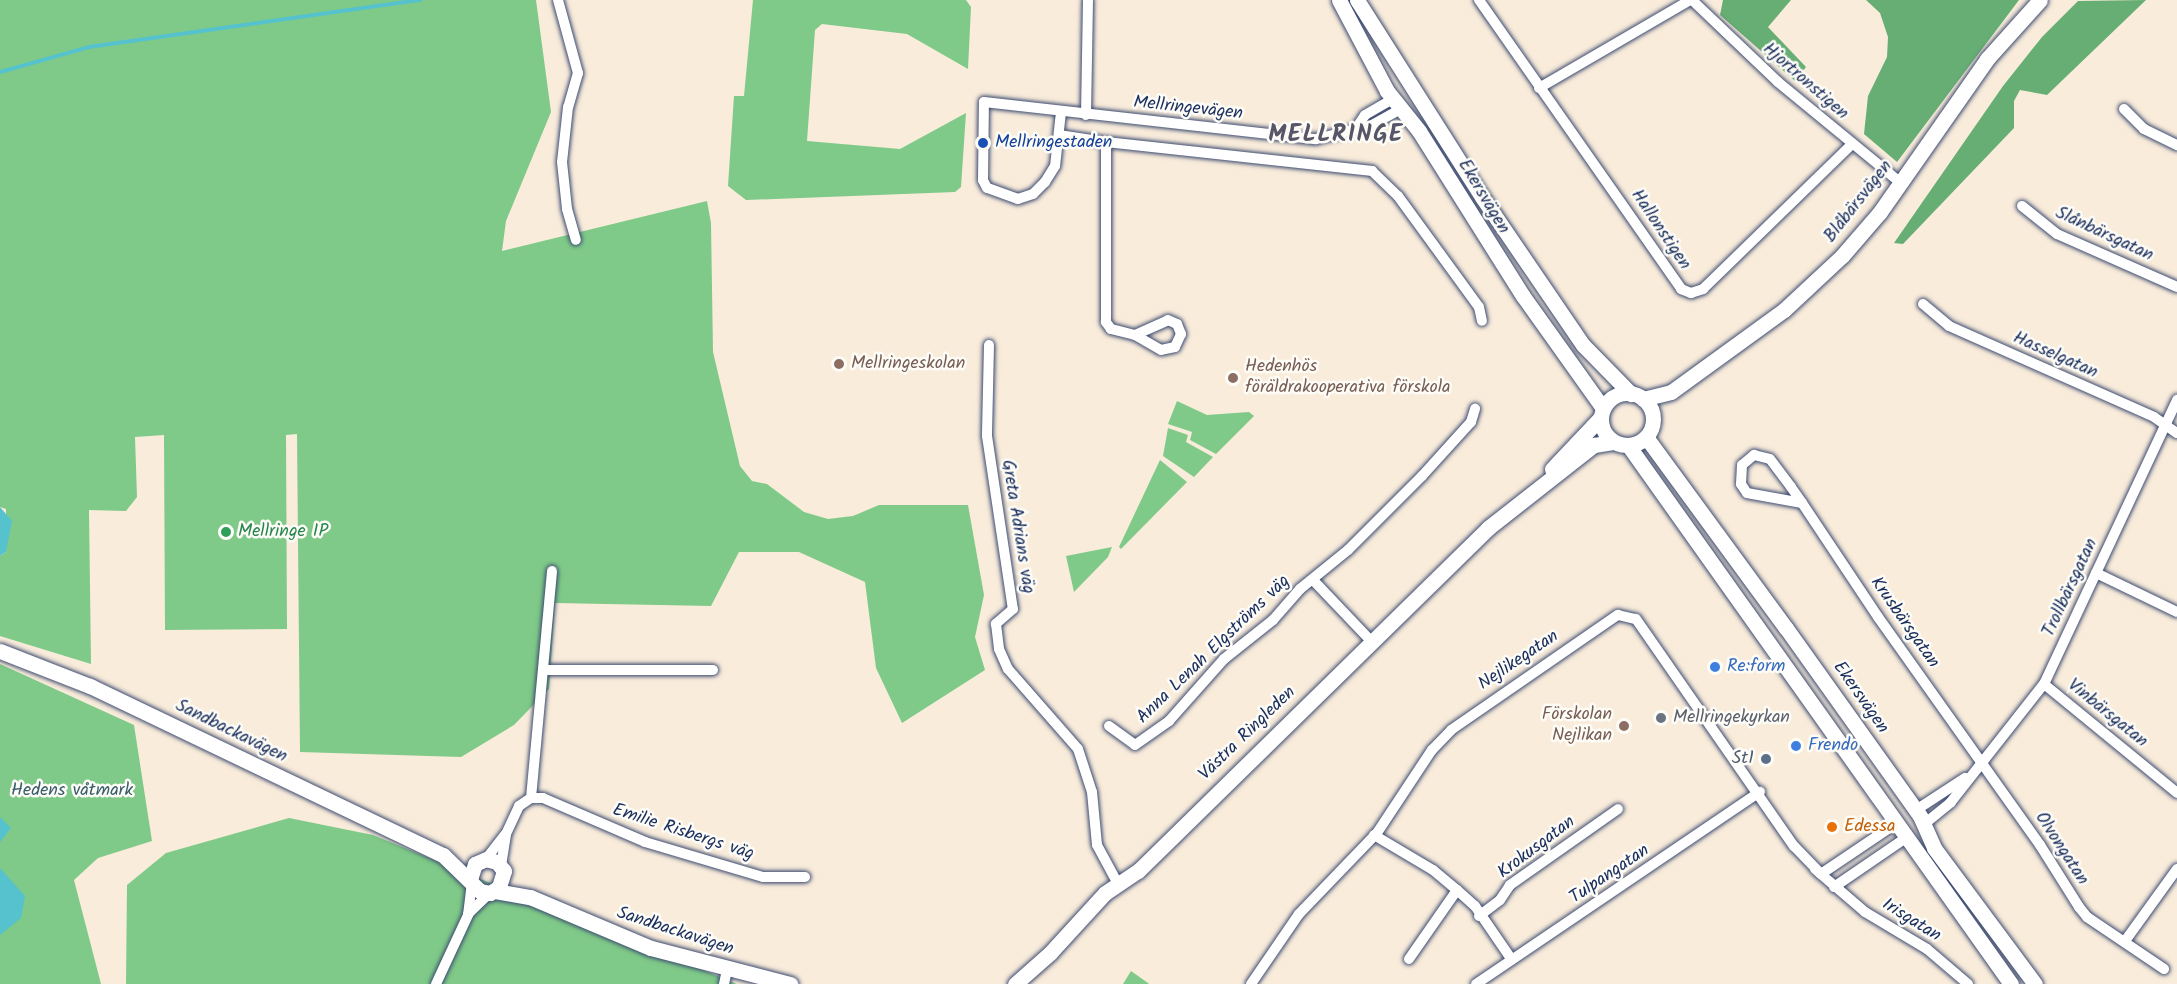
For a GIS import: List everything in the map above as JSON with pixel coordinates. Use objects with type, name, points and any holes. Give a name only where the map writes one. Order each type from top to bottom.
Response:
[{"type":"street","points":[[558,0],[578,73],[568,107],[562,162],[567,209],[576,240]]},
{"type":"street","points":[[1086,115],[1088,0]]},
{"type":"street","name":"Ekersvägen","points":[[1339,0],[1397,104],[1438,159],[1523,296],[1602,413]]},
{"type":"street","name":"Ekersvägen","points":[[1357,0],[1415,92],[1583,345],[1637,397]]},
{"type":"street","name":"Hallonstigen","points":[[1479,0],[1681,289],[1691,293],[1702,289],[1852,144]]},
{"type":"street","points":[[1539,88],[1691,0]]},
{"type":"street","name":"Hjortronstigen","points":[[1691,0],[1778,82],[1901,183]]},
{"type":"street","name":"Blåbärsvägen","points":[[1649,431],[1671,392],[1817,282],[1901,183],[1987,59],[2040,0]]},
{"type":"street","points":[[1397,104],[1415,92]]},
{"type":"street","name":"Mellringevägen","points":[[1061,112],[1055,166],[1033,194],[1017,199],[987,189],[983,180],[984,102],[1086,115],[1316,138],[1357,127],[1370,126],[1397,104]]},
{"type":"street","points":[[2124,108],[2144,129],[2177,145]]},
{"type":"street","points":[[1059,135],[1372,171],[1398,196],[1479,307],[1482,321]]},
{"type":"street","points":[[1106,142],[1106,322],[1120,333],[1135,335]]},
{"type":"street","name":"Slånbärsgatan","points":[[2022,206],[2057,234],[2177,287]]},
{"type":"street","name":"Hasselgatan","points":[[1923,304],[1949,326],[2154,417],[2177,433]]},
{"type":"street","name":"Greta Adrians väg","points":[[989,345],[987,436],[1013,609],[996,624],[999,649],[1008,669],[1078,749],[1092,792],[1097,845],[1119,884]]},
{"type":"street","name":"Blåbärsvägen","points":[[1637,397],[1671,392]]},
{"type":"street","points":[[1621,443],[1649,431],[1651,410],[1637,397],[1612,398],[1602,413],[1605,434],[1621,443],[1898,822],[2011,984]]},
{"type":"street","name":"Trollbärsgatan","points":[[1923,825],[1951,802],[1970,774],[2044,684],[2177,400]]},
{"type":"street","name":"Anna Lenah Elgströms väg","points":[[1109,726],[1131,745],[1145,739],[1189,701],[1224,659],[1273,620],[1422,476],[1471,422],[1475,409]]},
{"type":"street","name":"Västra Ringleden","points":[[1560,468],[1602,413]]},
{"type":"street","name":"Ekersvägen","points":[[1649,431],[1916,810],[1934,848],[2035,984]]},
{"type":"street","name":"Västra Ringleden","points":[[1015,984],[1075,928],[1105,893],[1138,871],[1371,641],[1509,511],[1560,468],[1594,445],[1621,443]]},
{"type":"street","name":"Krusbärsgatan","points":[[1802,503],[1747,493],[1741,484],[1742,465],[1754,455],[1770,459],[1802,503],[1981,761]]},
{"type":"street","points":[[436,984],[468,915],[472,868],[483,860],[506,834],[519,806],[531,798],[552,571]]},
{"type":"street","points":[[2096,573],[2177,612]]},
{"type":"street","name":"Anna Lenah Elgströms väg","points":[[1313,580],[1371,641]]},
{"type":"street","name":"Nejlikegatan","points":[[1251,984],[1299,914],[1374,835],[1432,750],[1451,730],[1618,615],[1636,619],[1760,792],[1804,859],[1828,881]]},
{"type":"street","name":"Sandbackavägen","points":[[0,651],[64,675],[443,855],[471,881]]},
{"type":"street","points":[[544,670],[712,670]]},
{"type":"street","name":"Vinbärsgatan","points":[[2044,684],[2177,793]]},
{"type":"street","name":"Olvongatan","points":[[1981,761],[2087,917],[2164,969]]},
{"type":"street","name":"Trollbärsgatan","points":[[1916,810],[1970,774]]},
{"type":"street","name":"Tulpangatan","points":[[1476,984],[1760,792]]},
{"type":"street","name":"Emilie Risbergs väg","points":[[531,798],[543,798],[645,842],[763,877],[804,877]]},
{"type":"street","name":"Krokusgatan","points":[[1479,916],[1500,900],[1510,885],[1618,808]]},
{"type":"street","points":[[1828,881],[1898,822],[1916,810]]},
{"type":"street","points":[[1828,881],[1907,837],[1923,825]]},
{"type":"street","points":[[468,915],[502,883],[506,834]]},
{"type":"street","points":[[1374,835],[1433,870],[1475,906],[1479,916],[1512,960]]},
{"type":"street","name":"Sandbackavägen","points":[[443,855],[483,860]]},
{"type":"street","points":[[483,860],[502,869]]},
{"type":"street","name":"Sandbackavägen","points":[[502,869],[530,897]]},
{"type":"street","points":[[2125,941],[2177,869]]},
{"type":"street","points":[[471,881],[480,891],[493,892]]},
{"type":"street","name":"Irisgatan","points":[[1828,881],[1865,912],[1927,950],[1968,984]]},
{"type":"street","points":[[1409,959],[1457,890]]},
{"type":"street","name":"Sandbackavägen","points":[[493,892],[530,897],[641,945],[725,977],[784,983]]},
{"type":"green space","points":[[0,0],[536,0],[551,112],[506,221],[502,251],[707,201],[711,223],[713,352],[740,466],[752,481],[767,484],[804,512],[828,519],[853,516],[879,505],[968,505],[984,595],[975,637],[985,670],[902,723],[876,668],[865,582],[799,552],[739,552],[711,606],[555,603],[549,689],[514,725],[461,757],[300,752],[297,434],[286,435],[287,629],[165,630],[164,435],[135,437],[137,497],[126,511],[89,510],[91,664],[0,636],[0,556],[6,552],[6,509],[0,507]]},
{"type":"green space","points":[[753,0],[966,0],[971,7],[968,69],[907,34],[822,24],[815,30],[807,141],[900,149],[966,113],[961,187],[955,192],[746,200],[728,186],[734,96],[744,96]]},
{"type":"green space","points":[[1723,0],[1791,0],[1768,27],[1806,67],[1795,81],[1720,15]]},
{"type":"green space","points":[[1866,0],[2019,0],[1897,162],[1864,134],[1868,96],[1887,57],[1888,37],[1880,13]]},
{"type":"green space","points":[[2146,0],[2047,95],[2020,90],[2014,101],[2014,128],[1903,244],[1894,243],[2003,86],[2042,37],[2078,1]]},
{"type":"green space","points":[[1177,401],[1207,415],[1249,412],[1254,416],[1216,454],[1190,440],[1192,432],[1168,424]]},
{"type":"green space","points":[[1168,428],[1188,435],[1186,442],[1213,457],[1194,477],[1163,456]]},
{"type":"green space","points":[[1160,460],[1187,482],[1121,549],[1119,547]]},
{"type":"green space","points":[[1112,547],[1108,557],[1074,592],[1066,556]]},
{"type":"green space","name":"Hedens våtmark","points":[[0,664],[134,725],[152,841],[98,858],[74,880],[101,984],[0,984]]},
{"type":"green space","points":[[289,818],[373,835],[737,984],[126,984],[127,885],[166,853]]},
{"type":"green space","points":[[1131,971],[1148,983],[1149,984],[1123,984]]},
{"type":"water","points":[[0,507],[12,521],[6,552],[0,556]]},
{"type":"water","points":[[0,817],[11,828],[0,842]]},
{"type":"water","points":[[0,868],[25,896],[21,918],[0,935]]},
{"type":"waterway","points":[[0,72],[89,47],[421,0]]},
{"type":"place","name":"Mellringestaden","points":[[983,143]]},
{"type":"place","name":"Mellringeskolan","points":[[839,364]]},
{"type":"place","name":"Hedenhös föräldrakooperativa förskola","points":[[1233,378]]},
{"type":"place","name":"Mellringe IP","points":[[226,532]]},
{"type":"place","name":"Re:form","points":[[1715,667]]},
{"type":"place","name":"Mellringekyrkan","points":[[1661,718]]},
{"type":"place","name":"Förskolan Nejlikan","points":[[1624,726]]},
{"type":"place","name":"Frendo","points":[[1796,746]]},
{"type":"place","name":"St1","points":[[1766,759]]},
{"type":"place","name":"Edessa","points":[[1832,827]]},
{"type":"district","name":"MELLRINGE","points":[[1336,135]]}]
